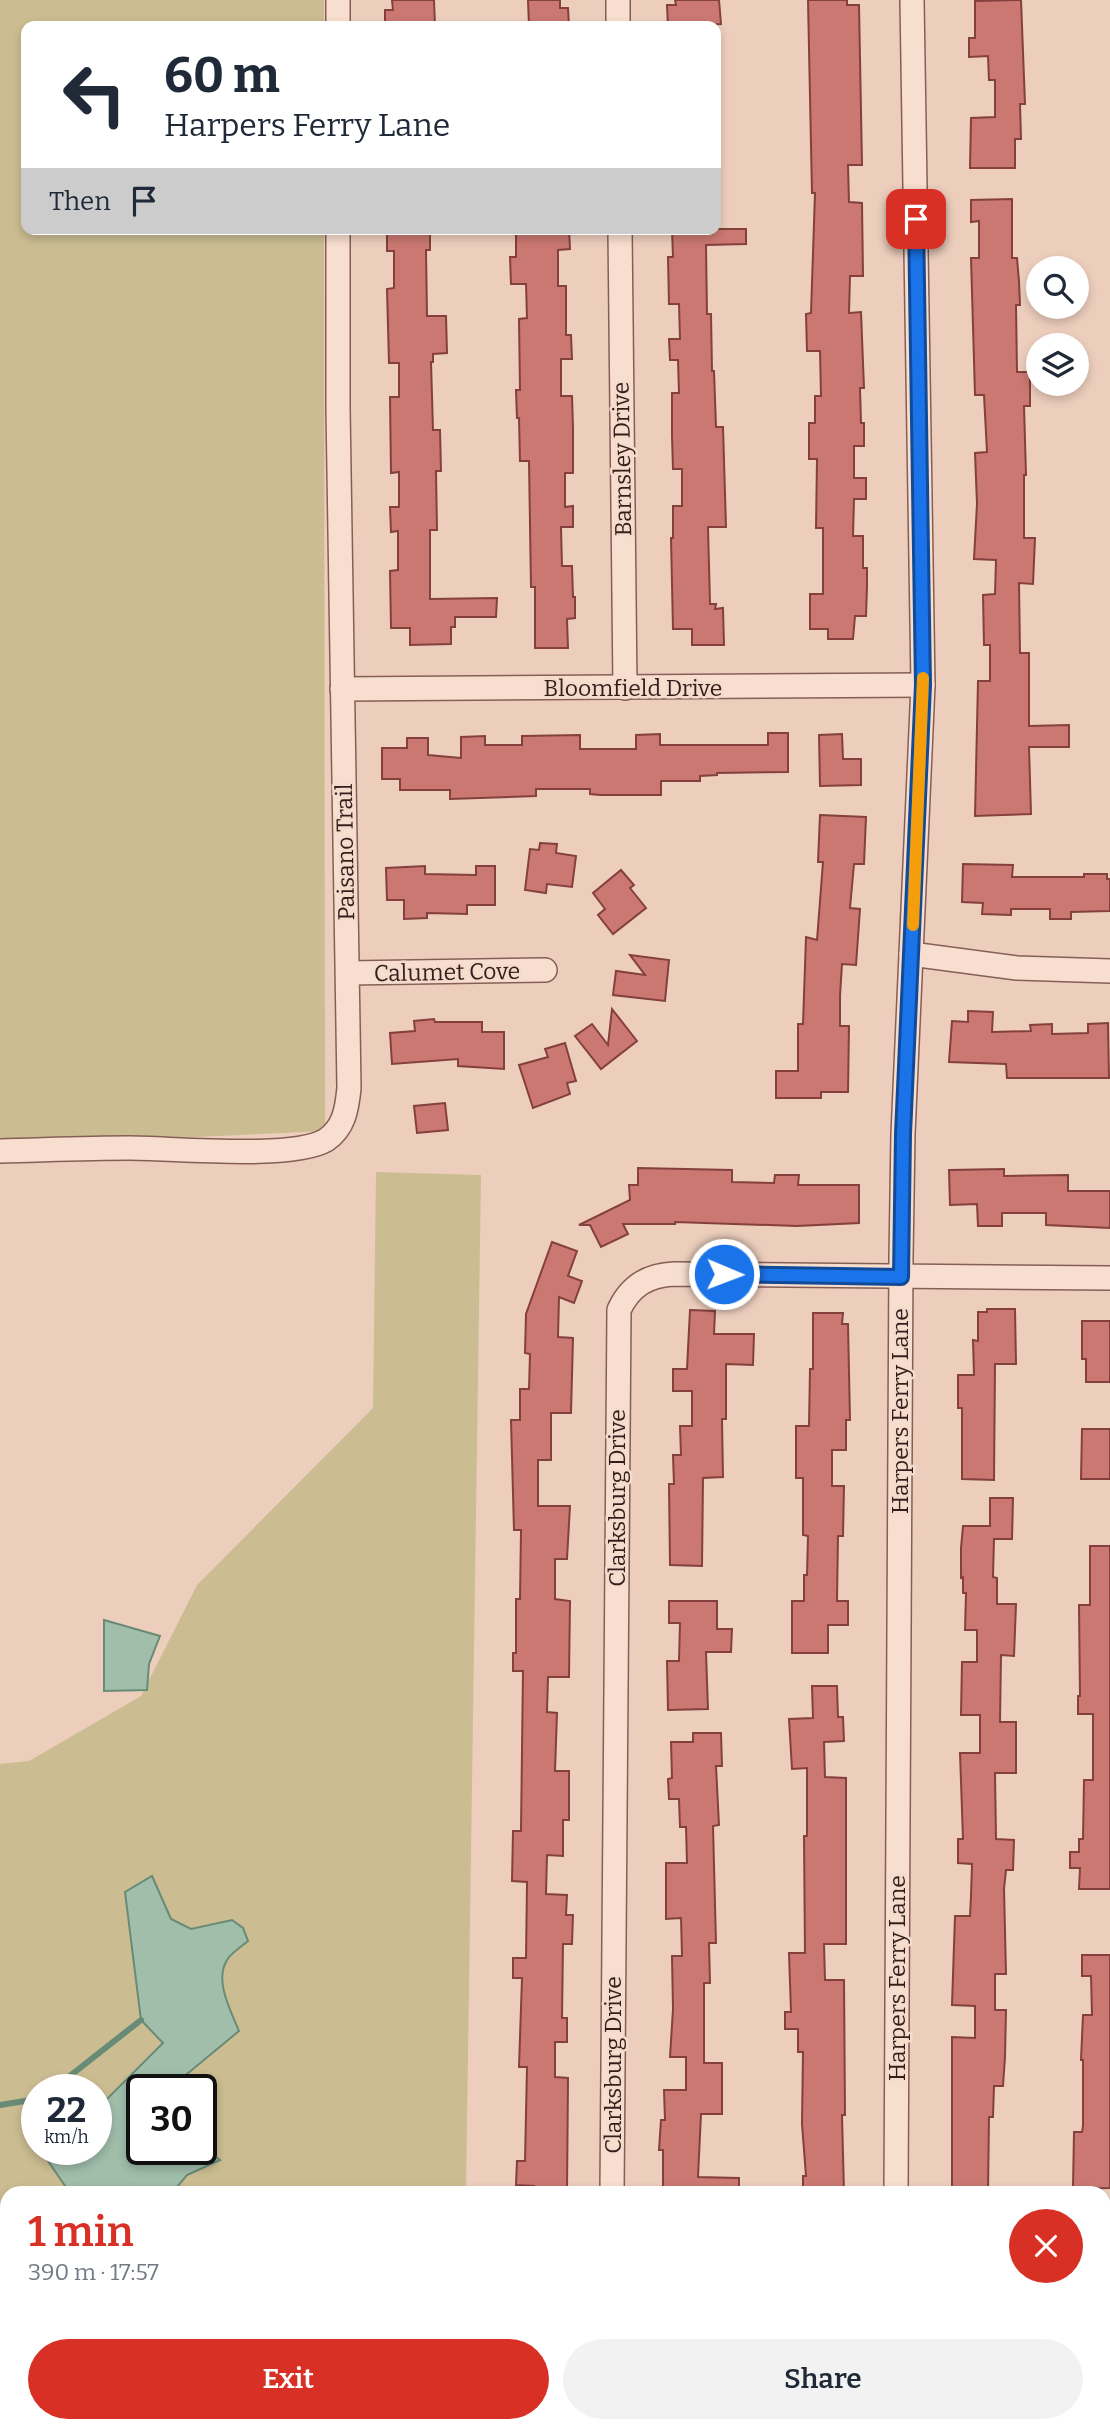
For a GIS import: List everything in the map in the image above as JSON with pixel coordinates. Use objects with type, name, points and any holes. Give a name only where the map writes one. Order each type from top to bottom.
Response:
[{"type":"street","points":[[338,0],[338,21]]},
{"type":"street","points":[[618,0],[618,21]]},
{"type":"street","name":"Harpers Ferry Lane","points":[[895,2186],[903,1134],[923,685],[912,0]]},
{"type":"street","name":"Paisano Trail","points":[[0,1152],[130,1148],[264,1151],[306,1147],[325,1140],[339,1128],[347,1112],[348,974],[342,689],[338,235]]},
{"type":"street","name":"Barnsley Drive","points":[[620,235],[625,688]]},
{"type":"street","name":"Bloomfield Drive","points":[[342,689],[923,685]]},
{"type":"street","points":[[911,954],[1017,968],[1110,971]]},
{"type":"street","name":"Calumet Cove","points":[[348,974],[545,970]]},
{"type":"street","name":"Clarksburg Drive","points":[[612,2186],[619,1310],[625,1296],[646,1279],[660,1274],[1110,1279]]},
{"type":"shaded area","points":[[0,0],[324,0],[324,21],[21,21],[21,235],[324,235],[325,1131],[0,1146]]},
{"type":"shaded area","points":[[376,1172],[481,1175],[466,2186],[0,2186],[0,1764],[29,1761],[141,1696],[197,1585],[373,1408]]},
{"type":"shaded area","points":[[104,1620],[160,1636],[149,1664],[147,1690],[104,1691]]},
{"type":"shaded area","points":[[152,1876],[171,1919],[191,1929],[232,1920],[243,1928],[248,1941],[229,1957],[222,1977],[225,1996],[239,2031],[187,2074],[132,2074],[163,2043],[141,2020],[125,1892]]},
{"type":"shaded area","points":[[126,2080],[126,2165],[209,2165],[187,2175],[178,2186],[65,2186],[51,2165],[112,2165],[112,2094]]},
{"type":"building","points":[[392,0],[434,0],[435,21],[385,21],[385,10],[393,10]]},
{"type":"building","points":[[528,0],[560,0],[560,8],[568,8],[569,21],[529,21]]},
{"type":"building","points":[[675,0],[719,0],[721,21],[668,21],[667,5],[676,5]]},
{"type":"building","points":[[808,0],[847,0],[847,5],[859,5],[862,165],[848,165],[849,202],[862,203],[863,276],[850,276],[849,313],[861,312],[864,388],[860,388],[864,446],[854,446],[854,478],[866,478],[866,499],[854,499],[853,536],[863,536],[863,568],[867,568],[867,587],[866,616],[855,616],[853,639],[828,639],[828,629],[810,629],[810,594],[823,594],[823,528],[816,528],[817,459],[809,459],[809,423],[815,423],[815,396],[821,396],[820,351],[807,351],[806,314],[811,313],[815,193],[812,193]]},
{"type":"building","points":[[1021,0],[1025,104],[1020,104],[1021,139],[1015,139],[1015,168],[970,168],[971,118],[995,117],[995,80],[989,80],[988,56],[969,57],[969,38],[975,38],[975,1]]},
{"type":"building","points":[[1012,199],[1012,258],[1017,258],[1020,305],[1016,305],[1017,372],[1026,372],[1026,396],[1030,396],[1030,406],[1024,406],[1024,538],[1035,538],[1033,584],[1019,583],[1020,653],[1029,653],[1029,726],[1069,725],[1069,747],[1029,747],[1031,814],[975,816],[978,681],[990,681],[990,645],[984,645],[983,595],[995,594],[996,560],[974,559],[977,504],[975,453],[987,452],[984,395],[975,395],[971,258],[979,258],[979,221],[971,222],[971,200]]},
{"type":"building","points":[[721,229],[746,229],[746,244],[706,245],[707,314],[711,314],[716,427],[723,427],[726,527],[708,527],[710,604],[716,604],[715,609],[723,608],[724,645],[692,645],[692,629],[673,629],[671,538],[673,506],[682,506],[682,469],[673,469],[672,393],[679,393],[678,360],[670,360],[669,339],[680,339],[679,304],[669,304],[668,257],[673,257],[672,235],[721,235]]},
{"type":"building","points":[[387,235],[430,235],[430,250],[426,250],[427,316],[446,316],[447,353],[433,354],[431,362],[433,430],[440,430],[441,471],[436,471],[437,530],[430,530],[430,599],[497,598],[496,617],[455,617],[455,627],[451,627],[451,644],[410,645],[410,628],[391,628],[390,571],[398,570],[398,531],[391,532],[390,507],[399,507],[399,472],[391,473],[390,397],[399,397],[399,363],[389,363],[387,289],[394,288],[394,251],[387,251]]},
{"type":"building","points":[[516,235],[569,235],[570,249],[558,250],[558,286],[566,286],[566,335],[571,335],[572,359],[561,359],[561,396],[572,396],[573,428],[573,473],[565,473],[565,507],[573,506],[573,527],[561,527],[562,566],[572,566],[575,597],[575,618],[567,619],[568,648],[535,648],[529,461],[520,461],[516,390],[520,390],[519,319],[527,318],[526,284],[511,284],[510,257],[516,257]]},
{"type":"building","points":[[768,733],[788,733],[788,772],[717,773],[700,776],[700,781],[661,781],[661,795],[600,795],[590,794],[590,789],[536,789],[536,796],[450,799],[450,790],[400,790],[400,779],[382,779],[382,748],[407,748],[407,738],[428,738],[428,755],[461,758],[461,737],[485,736],[485,745],[522,745],[522,736],[580,735],[580,749],[636,749],[636,735],[660,734],[660,745],[768,745]]},
{"type":"building","points":[[842,734],[843,759],[861,759],[861,785],[820,786],[819,735]]},
{"type":"building","points":[[820,815],[866,817],[864,864],[854,864],[850,908],[860,909],[856,965],[842,964],[840,1026],[849,1026],[848,1092],[821,1092],[821,1098],[776,1098],[776,1071],[798,1071],[798,1024],[803,1024],[806,937],[817,940],[823,862],[818,862]]},
{"type":"building","points":[[540,843],[557,844],[556,853],[576,856],[572,887],[547,884],[546,893],[525,890],[530,849],[539,850]]},
{"type":"building","points":[[963,864],[1013,865],[1012,877],[1084,877],[1084,874],[1107,874],[1107,879],[1110,879],[1110,911],[1071,912],[1071,919],[1050,919],[1050,909],[1011,909],[1011,915],[982,914],[983,903],[962,902]]},
{"type":"building","points":[[425,866],[425,874],[476,875],[476,866],[495,866],[495,905],[467,905],[467,914],[427,913],[427,918],[404,919],[404,900],[387,900],[386,868]]},
{"type":"building","points":[[621,870],[634,885],[630,888],[646,908],[613,934],[598,915],[605,909],[593,893]]},
{"type":"building","points":[[630,955],[669,960],[665,1001],[613,995],[616,971],[645,975]]},
{"type":"building","points":[[612,1009],[637,1041],[601,1069],[575,1036],[592,1024],[608,1045]]},
{"type":"building","points":[[968,1011],[993,1012],[992,1032],[1031,1031],[1030,1025],[1052,1024],[1052,1034],[1088,1033],[1088,1024],[1108,1023],[1109,1078],[1007,1078],[1006,1064],[949,1062],[952,1021],[968,1022]]},
{"type":"building","points":[[434,1019],[435,1022],[482,1022],[482,1032],[504,1032],[504,1069],[458,1066],[458,1059],[392,1064],[390,1033],[415,1031],[414,1021]]},
{"type":"building","points":[[565,1043],[576,1081],[567,1083],[570,1094],[533,1108],[519,1065],[548,1057],[545,1049]]},
{"type":"building","points":[[445,1103],[448,1130],[417,1133],[414,1106]]},
{"type":"building","points":[[638,1168],[732,1170],[732,1182],[774,1183],[775,1175],[799,1175],[798,1185],[859,1185],[859,1223],[797,1226],[675,1222],[623,1224],[628,1234],[601,1247],[590,1225],[579,1225],[630,1200],[629,1185],[638,1185]]},
{"type":"building","points":[[1004,1169],[1004,1176],[1068,1175],[1068,1191],[1110,1191],[1110,1228],[1046,1225],[1046,1213],[1002,1213],[1002,1226],[978,1226],[977,1204],[950,1205],[949,1170]]},
{"type":"building","points":[[552,1242],[577,1251],[568,1276],[582,1281],[574,1303],[559,1297],[558,1337],[573,1338],[571,1413],[551,1413],[551,1460],[538,1460],[538,1506],[570,1506],[567,1559],[555,1559],[555,1599],[570,1601],[569,1677],[548,1677],[547,1712],[557,1713],[555,1771],[569,1771],[569,1820],[563,1820],[563,1856],[547,1855],[546,1894],[567,1895],[566,1915],[573,1915],[572,1944],[563,1944],[562,2018],[567,2018],[567,2042],[555,2042],[555,2077],[568,2078],[567,2186],[516,2185],[517,2161],[525,2161],[527,2067],[519,2067],[522,1978],[513,1978],[513,1958],[526,1958],[527,1882],[512,1881],[513,1831],[521,1831],[523,1671],[513,1671],[513,1653],[516,1653],[516,1599],[520,1599],[521,1530],[514,1530],[511,1420],[520,1420],[520,1389],[529,1389],[530,1354],[525,1353],[526,1314]]},
{"type":"building","points":[[987,1309],[1015,1309],[1016,1364],[995,1364],[994,1480],[962,1479],[962,1408],[958,1408],[958,1375],[974,1375],[973,1340],[978,1341],[978,1312],[987,1312]]},
{"type":"building","points":[[690,1310],[715,1311],[714,1334],[754,1334],[753,1365],[726,1364],[726,1419],[722,1419],[723,1477],[703,1478],[702,1566],[670,1565],[669,1484],[674,1484],[673,1455],[681,1455],[680,1426],[692,1426],[692,1391],[673,1391],[673,1369],[687,1369]]},
{"type":"building","points":[[813,1313],[843,1313],[842,1324],[848,1324],[850,1420],[846,1420],[846,1450],[832,1450],[832,1486],[844,1486],[843,1536],[838,1536],[837,1601],[848,1601],[848,1625],[828,1625],[828,1653],[792,1653],[792,1601],[804,1601],[804,1575],[807,1575],[808,1536],[803,1535],[803,1478],[796,1478],[796,1426],[809,1426]]},
{"type":"building","points":[[1082,1321],[1110,1321],[1110,1382],[1086,1382],[1086,1359],[1082,1359]]},
{"type":"building","points":[[1082,1429],[1110,1429],[1110,1479],[1081,1479]]},
{"type":"building","points":[[990,1498],[1013,1498],[1012,1539],[994,1539],[993,1577],[997,1578],[997,1604],[1016,1604],[1014,1656],[1001,1655],[1000,1722],[1016,1722],[1016,1773],[995,1773],[996,1839],[1014,1840],[1013,1870],[1006,1870],[1004,1889],[1006,1974],[995,1974],[995,2010],[1006,2010],[1005,2057],[1003,2086],[994,2086],[993,2117],[989,2117],[988,2186],[952,2186],[952,2037],[975,2038],[975,2006],[952,2005],[955,1916],[970,1916],[971,1896],[972,1864],[958,1863],[958,1839],[963,1839],[960,1753],[980,1753],[980,1715],[961,1715],[962,1662],[977,1662],[977,1630],[965,1630],[966,1593],[963,1593],[963,1577],[961,1578],[961,1548],[963,1526],[990,1526]]},
{"type":"building","points":[[1090,1546],[1110,1546],[1110,1889],[1079,1889],[1080,1868],[1070,1868],[1070,1852],[1079,1852],[1079,1839],[1083,1839],[1084,1780],[1093,1780],[1093,1714],[1078,1714],[1079,1605],[1090,1605]]},
{"type":"building","points":[[669,1601],[717,1601],[717,1629],[732,1629],[731,1652],[706,1652],[708,1709],[668,1710],[667,1661],[679,1661],[680,1623],[669,1623]]},
{"type":"building","points":[[812,1686],[837,1686],[838,1717],[843,1717],[844,1741],[824,1742],[825,1777],[846,1778],[846,1944],[824,1944],[825,1980],[844,1980],[844,2186],[803,2186],[803,2176],[806,2176],[802,2124],[803,2052],[798,2052],[798,2029],[785,2029],[785,2012],[791,2012],[789,1953],[805,1953],[804,1836],[807,1836],[807,1768],[792,1769],[789,1719],[813,1718]]},
{"type":"building","points":[[693,1733],[721,1733],[722,1766],[716,1766],[719,1825],[713,1826],[716,1943],[709,1943],[710,1983],[704,1983],[704,2063],[722,2063],[722,2114],[701,2114],[698,2177],[739,2178],[739,2186],[663,2186],[663,2150],[659,2150],[661,2120],[665,2120],[664,2090],[686,2090],[686,2057],[670,2057],[672,1956],[682,1956],[681,1918],[666,1919],[666,1863],[687,1863],[686,1827],[680,1827],[679,1799],[669,1799],[668,1779],[672,1778],[671,1742],[693,1742]]},
{"type":"building","points":[[1082,1955],[1110,1955],[1110,2186],[1073,2186],[1074,2132],[1082,2132],[1083,2126],[1083,2015],[1092,2015],[1091,1976],[1082,1976]]},
{"type":"waterway","points":[[72,2074],[141,2020]]},
{"type":"waterway","points":[[0,2105],[21,2102]]},
{"type":"slow traffic","points":[[913,925],[923,678]]},
{"type":"route","points":[[724,1274],[901,1277],[903,1134],[923,685],[916,219]]}]
